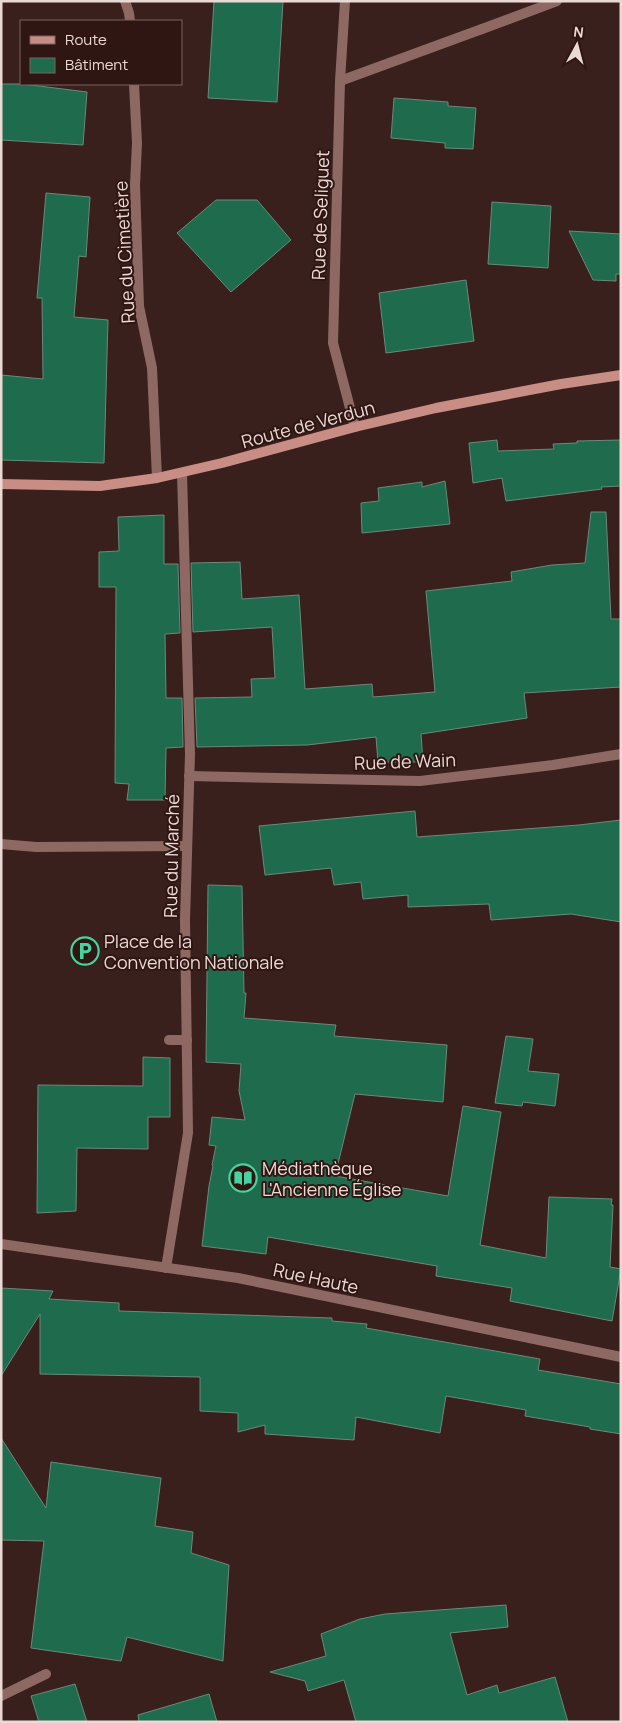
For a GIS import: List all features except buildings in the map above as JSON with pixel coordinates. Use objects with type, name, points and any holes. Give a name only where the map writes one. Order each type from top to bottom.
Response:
[{"type":"main road","name":"Route de Verdun","points":[[1,484],[100,486],[157,478],[436,408],[562,384],[621,375]]},
{"type":"street","points":[[125,1],[130,20]]},
{"type":"street","name":"Rue de Seliguet","points":[[346,1],[340,81],[333,343],[356,427]]},
{"type":"street","points":[[340,81],[557,1]]},
{"type":"street","name":"Rue du Cimetière","points":[[134,85],[137,143],[135,185],[139,306],[152,368],[157,478]]},
{"type":"street","name":"Rue du Marché","points":[[166,1268],[188,1133],[185,920],[190,754],[182,472]]},
{"type":"street","name":"Rue de Wain","points":[[189,776],[420,781],[553,765],[621,754]]},
{"type":"street","points":[[1,844],[36,847],[187,846]]},
{"type":"street","points":[[169,1040],[187,1040]]},
{"type":"street","name":"Rue Haute","points":[[1,1244],[238,1278],[621,1357]]},
{"type":"street","points":[[1,1696],[46,1674]]},
{"type":"place","name":"Place de la Convention Nationale","points":[[85,951]]},
{"type":"place","name":"Médiathèque L'Ancienne Église","points":[[243,1178]]}]
